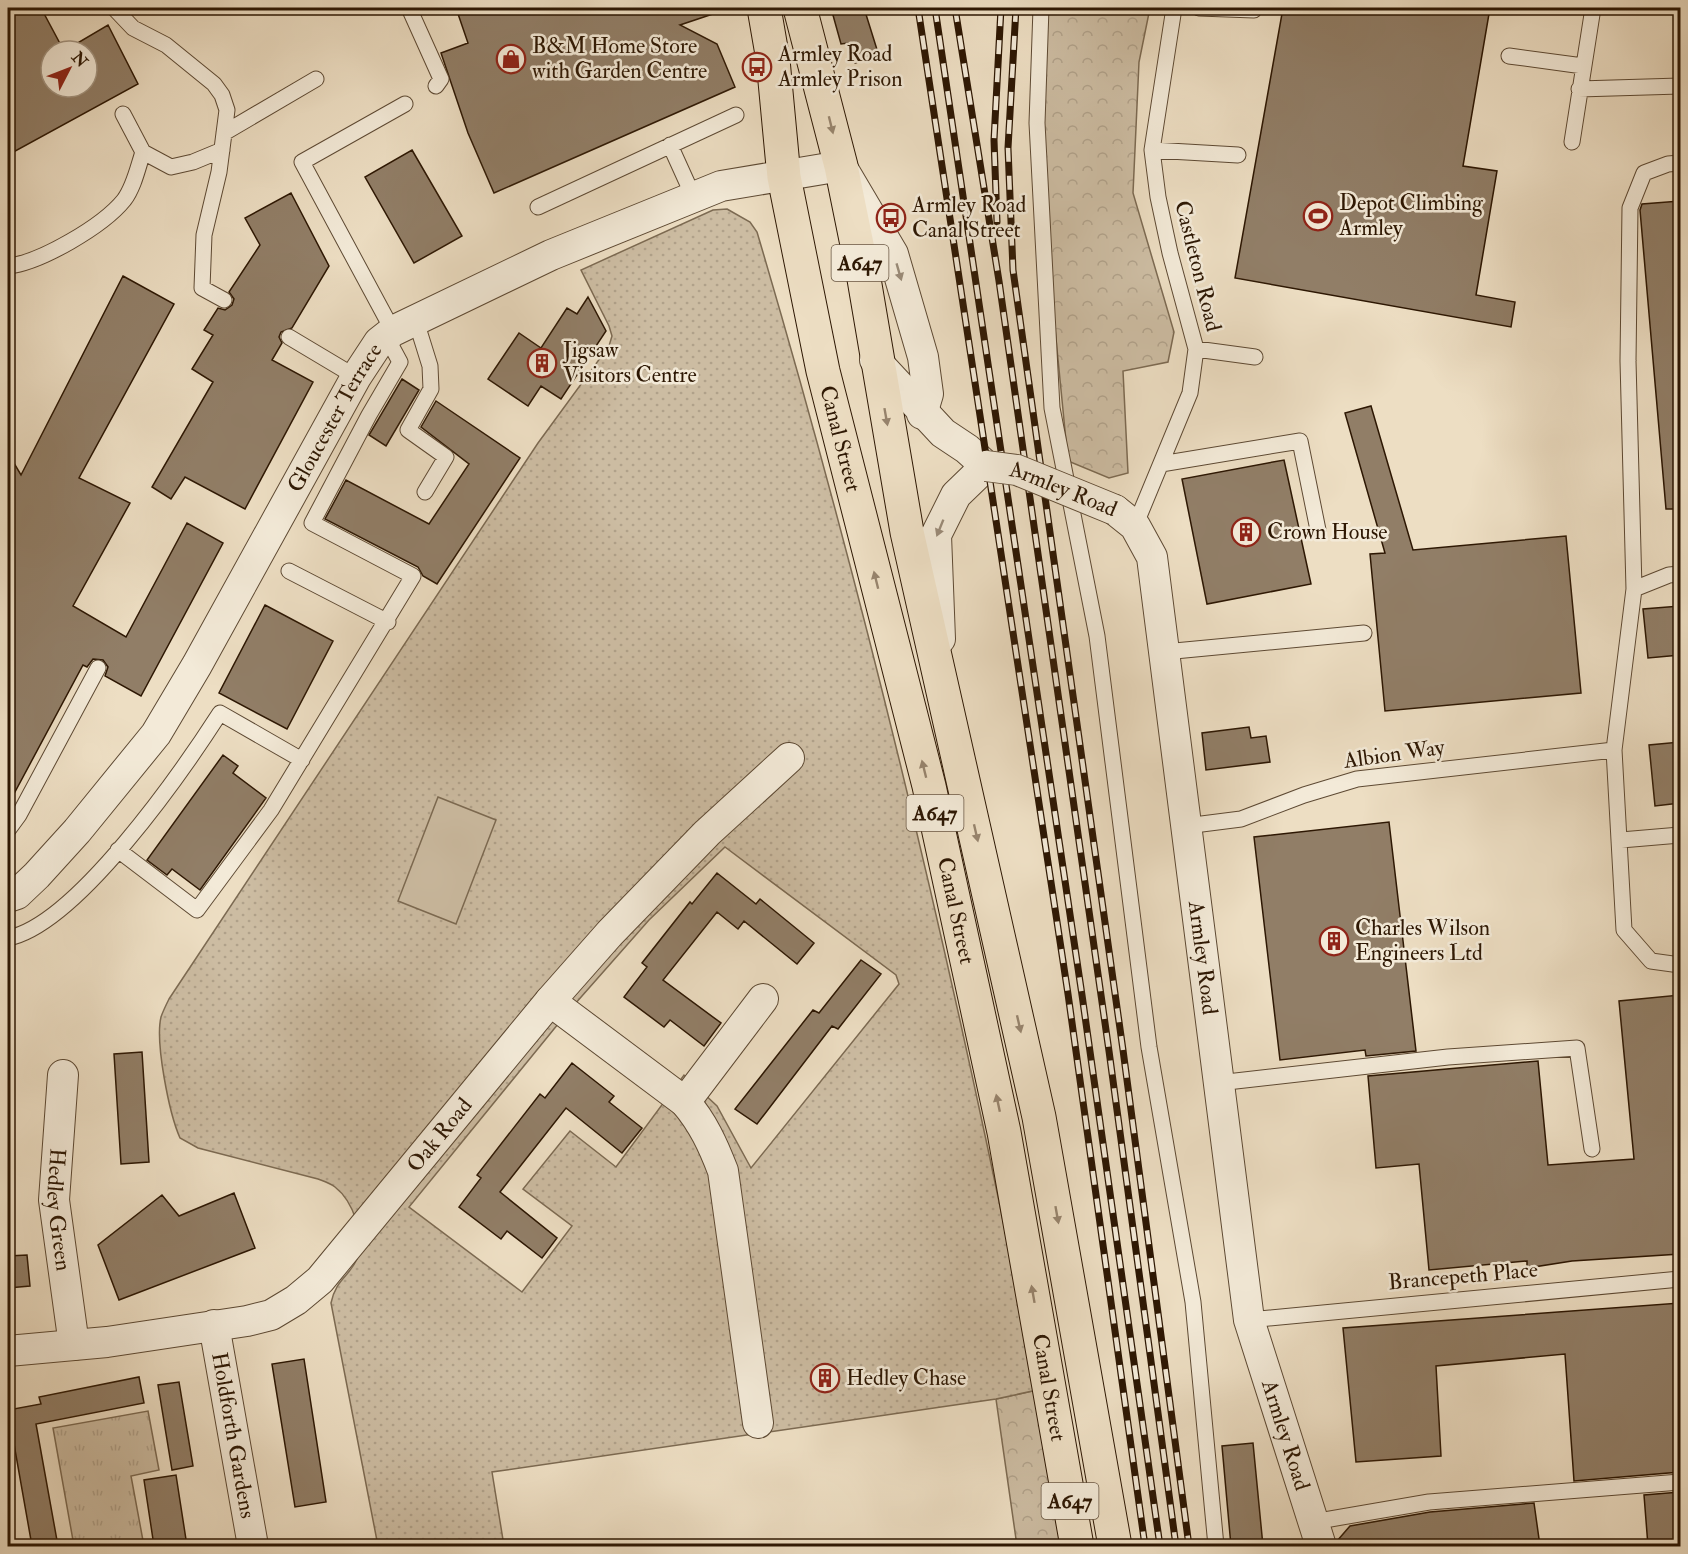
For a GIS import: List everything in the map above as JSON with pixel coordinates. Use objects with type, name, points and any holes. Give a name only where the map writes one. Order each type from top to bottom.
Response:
[{"type":"main road","name":"A647","points":[[764,8],[773,60],[784,177]]},
{"type":"main road","name":"A647","points":[[800,8],[841,166],[864,279],[876,360]]},
{"type":"main road","name":"Canal Street","points":[[784,177],[823,370],[928,786],[1004,1132],[1077,1546]]},
{"type":"main road","name":"Canal Street","points":[[876,360],[907,532],[1040,1117],[1115,1546]]},
{"type":"street","name":"Gloucester Terrace","points":[[8,897],[17,894],[61,849],[156,734],[356,377],[379,342],[398,329],[550,255],[721,186],[841,166]]},
{"type":"street","points":[[841,166],[893,254],[923,357],[928,394],[922,414]]},
{"type":"street","name":"Armley Road","points":[[876,360],[942,434],[967,449],[986,466],[1017,471],[1125,518],[1152,557],[1249,1320],[1317,1534]]},
{"type":"street","name":"Armley Road","points":[[942,690],[936,535],[956,495],[986,466]]},
{"type":"street","name":"Oak Road","points":[[8,1351],[74,1345],[271,1315],[296,1300],[320,1280],[550,1001],[610,933],[707,833],[789,758]]},
{"type":"street","points":[[685,1102],[763,999]]},
{"type":"street","points":[[550,1001],[685,1102],[702,1123],[723,1171],[758,1423]]},
{"type":"street","name":"Hedley Green","points":[[63,1075],[54,1200],[74,1345]]},
{"type":"street","name":"Holdforth Gardens","points":[[214,1325],[253,1546]]},
{"type":"lane","points":[[114,8],[133,27],[166,45],[214,84],[222,95],[228,110],[204,235],[202,288],[224,300]]},
{"type":"lane","points":[[409,8],[441,79],[436,86]]},
{"type":"lane","points":[[1041,8],[1037,123],[1052,408],[1096,636],[1149,1047],[1193,1302],[1216,1546]]},
{"type":"lane","name":"Castleton Road","points":[[1125,518],[1161,464],[1190,393],[1196,349],[1170,253],[1158,197],[1152,150],[1173,8]]},
{"type":"lane","points":[[1199,8],[1254,10]]},
{"type":"lane","points":[[1572,142],[1593,8]]},
{"type":"lane","points":[[1509,56],[1583,66]]},
{"type":"lane","points":[[224,133],[316,79]]},
{"type":"lane","points":[[1579,89],[1680,86]]},
{"type":"lane","points":[[405,104],[302,162],[398,329],[430,366],[431,389],[408,430],[446,458],[425,492]]},
{"type":"lane","points":[[123,114],[143,152],[171,167],[193,162],[222,150]]},
{"type":"lane","points":[[538,207],[736,115]]},
{"type":"lane","points":[[670,145],[694,198]]},
{"type":"lane","points":[[1152,150],[1238,155]]},
{"type":"lane","points":[[8,266],[56,249],[94,227],[124,199],[143,152]]},
{"type":"lane","points":[[1680,163],[1668,164],[1644,173],[1630,208],[1628,361],[1634,589],[1614,750],[1621,840],[1624,930],[1651,961],[1680,965]]},
{"type":"lane","points":[[118,850],[197,910],[271,810],[388,622],[413,576],[312,523],[400,362],[398,329]]},
{"type":"lane","points":[[289,337],[356,377]]},
{"type":"lane","points":[[1196,349],[1255,357]]},
{"type":"lane","points":[[1161,464],[1300,441],[1318,530]]},
{"type":"lane","points":[[289,571],[388,622]]},
{"type":"lane","points":[[1634,589],[1669,575],[1680,574]]},
{"type":"lane","points":[[1164,652],[1364,633]]},
{"type":"lane","points":[[8,830],[19,815],[98,668]]},
{"type":"lane","points":[[8,938],[22,935],[60,912],[118,850],[220,712],[302,760]]},
{"type":"lane","name":"Albion Way","points":[[1186,826],[1241,819],[1304,795],[1357,779],[1614,750]]},
{"type":"lane","points":[[1621,840],[1680,835]]},
{"type":"lane","points":[[1218,1083],[1448,1058],[1577,1048],[1592,1149]]},
{"type":"lane","name":"Brancepeth Place","points":[[1249,1320],[1680,1279]]},
{"type":"lane","points":[[1317,1534],[1429,1502],[1680,1482]]},
{"type":"green space","points":[[1046,8],[1150,8],[1139,62],[1133,193],[1174,332],[1168,362],[1123,371],[1128,473],[1109,478],[1068,461],[1047,247],[1043,111]]},
{"type":"green space","points":[[727,209],[750,222],[757,232],[838,519],[945,953],[1037,1390],[996,1399],[492,1472],[504,1546],[378,1546],[331,1303],[339,1283],[357,1259],[359,1230],[352,1210],[341,1193],[326,1182],[198,1148],[180,1138],[161,1060],[161,1017],[169,999],[538,443],[609,346],[612,336],[609,326],[581,270],[713,210]],"holes":[[[725,847],[896,975],[899,984],[751,1168],[717,1106],[684,1075],[616,1167],[570,1131],[523,1189],[572,1226],[522,1292],[409,1207],[567,1013],[649,920]]]},
{"type":"green space","points":[[438,797],[496,820],[456,924],[398,901]]},
{"type":"green space","points":[[1037,1390],[1061,1546],[1017,1546],[996,1399]]},
{"type":"green space","points":[[148,1411],[159,1470],[131,1476],[144,1546],[74,1546],[53,1428]]},
{"type":"building","points":[[8,8],[41,8],[58,39],[39,39],[39,99],[99,99],[99,39],[84,39],[108,25],[138,84],[8,155]]},
{"type":"building","points":[[456,8],[722,8],[722,11],[680,25],[717,44],[735,87],[494,193],[468,133],[441,53],[468,43]]},
{"type":"building","points":[[831,8],[864,8],[879,56],[855,63],[848,43],[841,44]]},
{"type":"building","points":[[1283,8],[1490,8],[1463,166],[1497,171],[1476,295],[1515,302],[1511,327],[1235,278]]},
{"type":"building","points":[[412,150],[462,236],[414,263],[365,177]]},
{"type":"building","points":[[291,193],[329,266],[292,328],[281,332],[279,337],[282,343],[272,360],[313,382],[245,509],[185,477],[171,499],[152,487],[213,382],[192,369],[213,335],[204,330],[218,308],[225,310],[232,305],[234,299],[229,292],[260,245],[245,218]]},
{"type":"building","points":[[1680,201],[1680,509],[1666,509],[1640,210],[1642,204]]},
{"type":"building","points":[[123,276],[174,304],[79,478],[130,503],[73,606],[126,637],[187,523],[223,543],[141,696],[105,676],[108,667],[103,660],[93,659],[87,667],[83,665],[8,805],[8,453],[21,475]]},
{"type":"building","name":"Jigsaw Visitors Centre","points":[[588,297],[606,331],[561,399],[541,386],[528,406],[488,379],[519,333],[541,348],[567,308],[577,314]]},
{"type":"building","points":[[402,379],[419,390],[386,446],[369,435]]},
{"type":"building","points":[[436,401],[520,458],[437,584],[423,576],[418,567],[325,519],[346,480],[429,524],[469,464],[421,427]]},
{"type":"building","points":[[1371,406],[1413,550],[1566,536],[1581,693],[1385,711],[1370,554],[1385,553],[1345,413]]},
{"type":"building","name":"Crown House","points":[[1284,460],[1311,584],[1207,604],[1182,479]]},
{"type":"building","points":[[265,605],[333,641],[287,729],[219,693]]},
{"type":"building","points":[[1680,606],[1680,655],[1648,658],[1643,609]]},
{"type":"building","points":[[1249,727],[1251,738],[1266,736],[1270,762],[1206,770],[1202,733]]},
{"type":"building","points":[[1680,742],[1680,803],[1655,806],[1649,745]]},
{"type":"building","points":[[223,755],[238,766],[233,773],[266,798],[200,890],[172,869],[167,875],[147,860]]},
{"type":"building","name":"Charles Wilson Engineers Ltd","points":[[1389,822],[1416,1051],[1366,1056],[1365,1050],[1280,1060],[1254,837]]},
{"type":"building","points":[[717,873],[756,904],[760,899],[814,943],[797,964],[744,921],[738,929],[717,912],[663,980],[721,1023],[704,1046],[670,1020],[664,1027],[624,997],[647,967],[642,963],[690,902],[692,904]]},
{"type":"building","points":[[861,960],[881,974],[838,1029],[832,1026],[757,1124],[735,1109],[813,1010],[819,1013]]},
{"type":"building","points":[[1680,995],[1680,1254],[1572,1261],[1527,1268],[1527,1261],[1429,1270],[1419,1164],[1376,1168],[1368,1076],[1538,1061],[1548,1165],[1634,1159],[1619,1001]]},
{"type":"building","points":[[142,1052],[149,1162],[121,1164],[114,1054]]},
{"type":"building","points":[[572,1063],[614,1096],[609,1102],[642,1128],[622,1153],[566,1108],[500,1192],[557,1238],[542,1258],[507,1231],[501,1239],[459,1207],[481,1178],[477,1175],[540,1094],[545,1098]]},
{"type":"building","points":[[234,1193],[255,1248],[119,1300],[98,1245],[162,1195],[179,1216]]},
{"type":"building","points":[[27,1255],[30,1286],[8,1288],[8,1256]]},
{"type":"building","points":[[1680,1303],[1680,1472],[1574,1481],[1565,1354],[1436,1366],[1441,1456],[1356,1462],[1343,1328]]},
{"type":"building","points":[[304,1359],[326,1502],[295,1507],[272,1364]]},
{"type":"building","points":[[139,1377],[144,1403],[36,1424],[58,1546],[32,1546],[8,1410],[41,1404],[39,1397]]},
{"type":"building","points":[[179,1382],[193,1466],[172,1470],[158,1385]]},
{"type":"building","points":[[1253,1443],[1263,1546],[1231,1546],[1222,1446]]},
{"type":"building","points":[[176,1475],[187,1546],[154,1546],[144,1480]]},
{"type":"building","points":[[1680,1492],[1680,1546],[1648,1546],[1644,1495]]},
{"type":"building","points":[[1534,1503],[1540,1546],[1338,1546],[1337,1541],[1350,1526],[1430,1512]]},
{"type":"railway","points":[[918,8],[1068,994],[1145,1546]]},
{"type":"railway","points":[[935,8],[1082,995],[1160,1546]]},
{"type":"railway","points":[[955,8],[999,281],[1109,1051],[1176,1546]]},
{"type":"railway","points":[[997,222],[994,140],[1001,8]]},
{"type":"railway","points":[[1016,8],[1008,148],[1013,270],[1123,1050],[1189,1546]]},
{"type":"place","name":"B&M Home Store with Garden Centre","points":[[511,59]]},
{"type":"place","name":"Armley Road Armley Prison","points":[[757,67]]},
{"type":"place","name":"Depot Climbing Armley","points":[[1318,216]]},
{"type":"place","name":"Armley Road Canal Street","points":[[891,218]]},
{"type":"place","name":"Jigsaw Visitors Centre","points":[[542,363]]},
{"type":"place","name":"Crown House","points":[[1246,532]]},
{"type":"place","name":"Charles Wilson Engineers Ltd","points":[[1334,941]]},
{"type":"place","name":"Hedley Chase","points":[[825,1378]]}]
